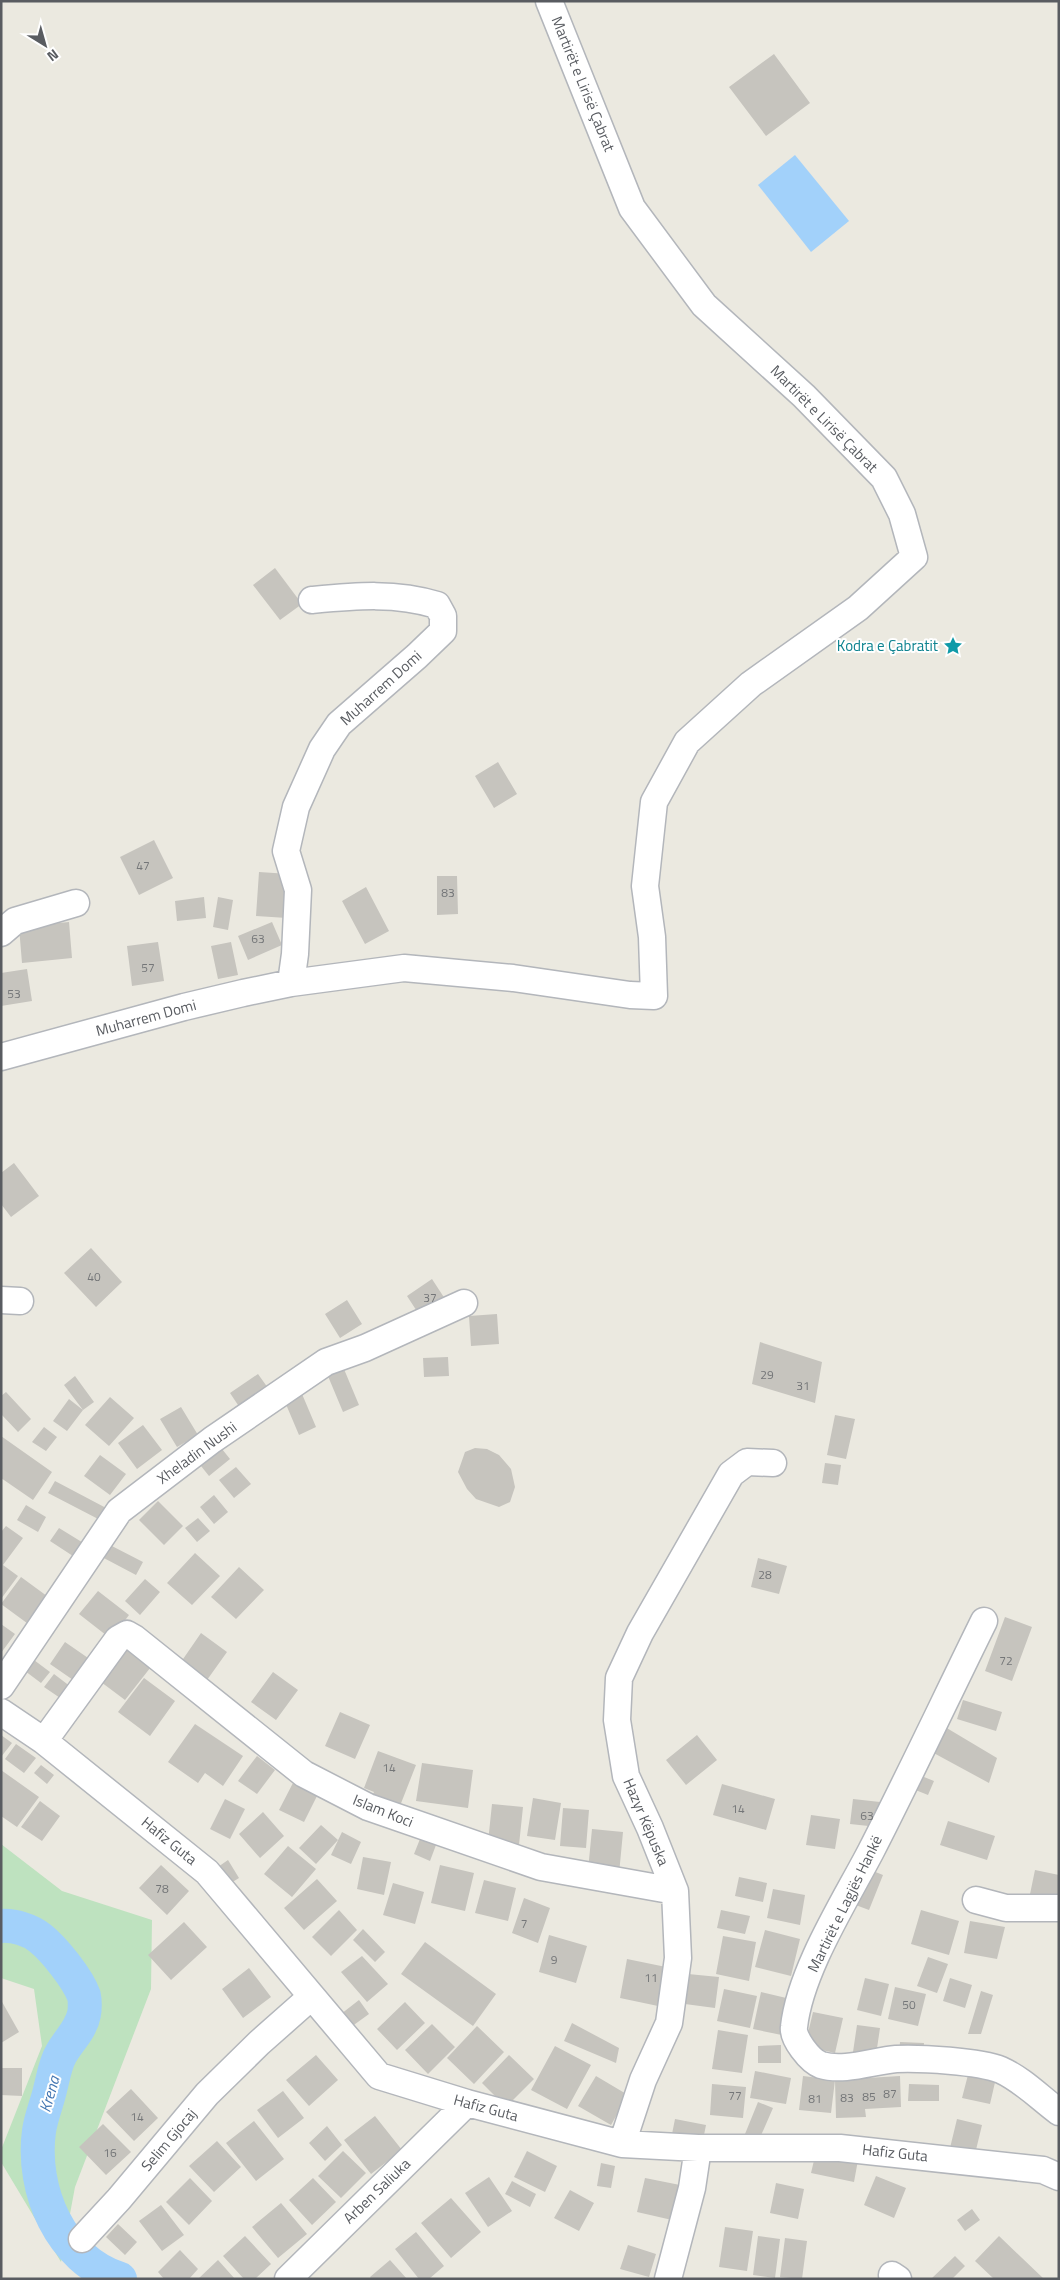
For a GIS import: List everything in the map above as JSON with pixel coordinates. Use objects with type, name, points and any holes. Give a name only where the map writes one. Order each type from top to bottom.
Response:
[{"type":"street","name":"Martirët e Lirisë Çabrat","points":[[549,1],[632,208],[704,305],[804,396],[884,478],[902,514],[914,557],[858,608],[751,684],[687,742],[654,802],[645,886],[652,937],[654,996],[630,995]]},
{"type":"street","name":"Muharrem Domi","points":[[291,983],[295,954],[298,890],[286,851],[296,807],[322,749],[339,724],[417,656],[443,630],[443,616],[437,605],[413,597],[384,595],[312,600]]},
{"type":"street","points":[[1,933],[15,921],[76,904]]},
{"type":"street","name":"Muharrem Domi","points":[[1,1057],[191,1005],[291,983],[404,968],[513,978],[630,995]]},
{"type":"street","name":"Xheladin Nushi","points":[[1,1686],[119,1512],[212,1440],[326,1362],[365,1348],[464,1303]]},
{"type":"street","name":"Hazyr Këpuska","points":[[622,2144],[643,2080],[669,2023],[678,1958],[675,1891],[650,1828],[626,1776],[617,1720],[619,1678],[640,1633],[731,1474],[748,1462],[773,1463]]},
{"type":"street","name":"Martirët e Lagjës Hankë","points":[[984,1621],[871,1850],[824,1939],[804,1987],[793,2029],[803,2051],[820,2065],[844,2066],[897,2059],[942,2060],[1000,2070],[1027,2086],[1059,2112]]},
{"type":"street","name":"Islam Koci","points":[[44,1741],[118,1639],[127,1634],[304,1774],[368,1807],[541,1867],[675,1891]]},
{"type":"street","name":"Hafiz Guta","points":[[1,1712],[44,1741],[207,1872],[379,2076],[467,2103],[622,2144],[698,2148],[840,2148],[1043,2170],[1059,2177]]},
{"type":"street","points":[[976,1900],[1006,1908],[1059,1908]]},
{"type":"street","name":"Selim Gjocaj","points":[[82,2240],[207,2094],[259,2043],[311,1997]]},
{"type":"street","name":"Arben Saliuka","points":[[288,2279],[467,2103]]},
{"type":"street","points":[[668,2279],[692,2188],[698,2148]]},
{"type":"green space","points":[[1,1844],[62,1891],[152,1920],[151,1989],[75,2187],[61,2262],[1,2162],[1,2150],[42,2046],[34,1989],[1,1978]]},
{"type":"water","points":[[795,155],[849,221],[811,252],[758,185]]},
{"type":"building","points":[[774,54],[810,103],[766,136],[729,87]]},
{"type":"building","points":[[275,568],[302,604],[280,620],[253,585]]},
{"type":"building","points":[[498,762],[517,794],[494,808],[475,776]]},
{"type":"building","points":[[154,840],[173,878],[139,895],[120,857]]},
{"type":"building","points":[[259,872],[289,874],[287,918],[256,916]]},
{"type":"building","points":[[437,876],[457,876],[458,914],[437,915]]},
{"type":"building","points":[[366,887],[389,931],[365,944],[342,901]]},
{"type":"building","points":[[204,897],[206,918],[177,921],[175,901]]},
{"type":"building","points":[[218,897],[233,900],[228,930],[213,927]]},
{"type":"building","points":[[69,922],[72,958],[22,963],[19,927]]},
{"type":"building","points":[[272,922],[282,945],[248,960],[238,936]]},
{"type":"building","points":[[158,942],[164,981],[132,986],[127,946]]},
{"type":"building","points":[[231,942],[238,975],[218,979],[211,946]]},
{"type":"building","points":[[27,969],[32,1001],[1,1006],[1,973]]},
{"type":"building","points":[[14,1163],[39,1196],[11,1217],[1,1204],[1,1173]]},
{"type":"building","points":[[91,1248],[122,1282],[96,1307],[64,1273]]},
{"type":"building","points":[[432,1279],[447,1302],[422,1319],[407,1296]]},
{"type":"building","points":[[347,1300],[362,1324],[340,1338],[325,1314]]},
{"type":"building","points":[[497,1314],[499,1344],[471,1346],[469,1316]]},
{"type":"building","points":[[760,1342],[822,1362],[815,1403],[752,1384]]},
{"type":"building","points":[[448,1357],[449,1376],[424,1377],[423,1358]]},
{"type":"building","points":[[341,1362],[359,1405],[343,1412],[325,1369]]},
{"type":"building","points":[[258,1374],[273,1395],[244,1414],[230,1393]]},
{"type":"building","points":[[75,1376],[94,1402],[83,1410],[64,1385]]},
{"type":"building","points":[[6,1392],[31,1419],[18,1432],[1,1414],[1,1396]]},
{"type":"building","points":[[302,1394],[316,1427],[299,1435],[285,1402]]},
{"type":"building","points":[[110,1397],[134,1418],[109,1446],[85,1425]]},
{"type":"building","points":[[69,1399],[83,1410],[67,1431],[53,1421]]},
{"type":"building","points":[[181,1407],[198,1435],[177,1447],[160,1419]]},
{"type":"building","points":[[835,1415],[855,1419],[846,1459],[827,1455]]},
{"type":"building","points":[[143,1425],[162,1450],[137,1469],[118,1443]]},
{"type":"building","points":[[44,1427],[57,1437],[46,1451],[32,1442]]},
{"type":"building","points":[[1,1436],[52,1472],[33,1500],[1,1478]]},
{"type":"building","points":[[218,1444],[230,1459],[209,1476],[197,1461]]},
{"type":"building","points":[[475,1448],[487,1449],[499,1455],[511,1469],[515,1487],[510,1502],[499,1507],[476,1499],[467,1489],[458,1472],[465,1452]]},
{"type":"building","points":[[100,1455],[126,1474],[110,1495],[84,1476]]},
{"type":"building","points":[[825,1463],[841,1465],[838,1485],[822,1483]]},
{"type":"building","points":[[236,1467],[251,1484],[234,1498],[219,1480]]},
{"type":"building","points":[[55,1481],[108,1509],[102,1521],[48,1493]]},
{"type":"building","points":[[214,1495],[228,1512],[214,1524],[200,1507]]},
{"type":"building","points":[[158,1501],[183,1526],[164,1545],[139,1520]]},
{"type":"building","points":[[26,1505],[46,1517],[38,1532],[17,1520]]},
{"type":"building","points":[[198,1518],[210,1531],[197,1542],[185,1528]]},
{"type":"building","points":[[6,1526],[23,1538],[3,1565],[18,1576],[1,1599],[1,1532]]},
{"type":"building","points":[[59,1528],[85,1544],[76,1558],[50,1541]]},
{"type":"building","points":[[108,1544],[143,1562],[136,1575],[100,1556]]},
{"type":"building","points":[[195,1553],[220,1576],[192,1605],[167,1583]]},
{"type":"building","points":[[758,1558],[787,1566],[779,1594],[751,1587]]},
{"type":"building","points":[[239,1567],[264,1590],[236,1619],[211,1597]]},
{"type":"building","points":[[21,1577],[51,1599],[31,1626],[1,1604]]},
{"type":"building","points":[[145,1579],[160,1592],[140,1615],[125,1601]]},
{"type":"building","points":[[98,1591],[129,1615],[111,1639],[79,1614]]},
{"type":"building","points":[[1005,1617],[1032,1627],[1012,1681],[985,1671]]},
{"type":"building","points":[[1,1624],[15,1634],[1,1653]]},
{"type":"building","points":[[201,1633],[227,1652],[207,1680],[181,1662]]},
{"type":"building","points":[[126,1641],[154,1663],[125,1700],[97,1679]]},
{"type":"building","points":[[65,1642],[91,1660],[76,1682],[50,1664]]},
{"type":"building","points":[[34,1660],[50,1672],[41,1683],[25,1671]]},
{"type":"building","points":[[273,1672],[298,1690],[276,1720],[251,1702]]},
{"type":"building","points":[[54,1674],[75,1690],[66,1702],[44,1687]]},
{"type":"building","points":[[144,1678],[175,1701],[150,1736],[118,1712]]},
{"type":"building","points":[[963,1700],[1002,1712],[996,1731],[957,1719]]},
{"type":"building","points":[[340,1712],[370,1725],[355,1759],[325,1746]]},
{"type":"building","points":[[195,1724],[243,1756],[223,1786],[205,1773],[198,1783],[168,1762]]},
{"type":"building","points":[[940,1724],[997,1758],[989,1783],[930,1751]]},
{"type":"building","points":[[1,1735],[12,1743],[1,1757]]},
{"type":"building","points":[[697,1735],[717,1760],[686,1785],[666,1760]]},
{"type":"building","points":[[16,1744],[36,1758],[24,1773],[5,1759]]},
{"type":"building","points":[[378,1751],[416,1765],[398,1811],[370,1800],[374,1792],[364,1788]]},
{"type":"building","points":[[257,1756],[275,1770],[257,1794],[238,1781]]},
{"type":"building","points":[[422,1763],[473,1770],[468,1808],[416,1801]]},
{"type":"building","points":[[41,1765],[54,1775],[47,1784],[34,1773]]},
{"type":"building","points":[[1,1770],[39,1797],[17,1827],[1,1816]]},
{"type":"building","points":[[914,1773],[934,1781],[928,1795],[908,1787]]},
{"type":"building","points":[[294,1781],[318,1794],[304,1822],[279,1810]]},
{"type":"building","points":[[722,1784],[775,1799],[766,1830],[713,1815]]},
{"type":"building","points":[[533,1798],[561,1803],[555,1840],[527,1836]]},
{"type":"building","points":[[225,1799],[245,1809],[230,1839],[210,1829]]},
{"type":"building","points":[[853,1799],[880,1802],[878,1827],[850,1824]]},
{"type":"building","points":[[40,1801],[60,1816],[42,1841],[21,1827]]},
{"type":"building","points":[[492,1804],[523,1807],[519,1845],[488,1842]]},
{"type":"building","points":[[563,1808],[589,1810],[586,1848],[560,1846]]},
{"type":"building","points":[[263,1812],[284,1836],[260,1858],[239,1834]]},
{"type":"building","points":[[811,1815],[840,1819],[835,1849],[806,1845]]},
{"type":"building","points":[[948,1821],[995,1836],[987,1860],[940,1845]]},
{"type":"building","points":[[321,1825],[338,1840],[316,1864],[299,1848]]},
{"type":"building","points":[[592,1829],[623,1832],[619,1874],[588,1870]]},
{"type":"building","points":[[342,1832],[361,1842],[351,1864],[331,1855]]},
{"type":"building","points":[[420,1839],[436,1845],[430,1861],[414,1854]]},
{"type":"building","points":[[288,1846],[316,1869],[292,1897],[264,1874]]},
{"type":"building","points":[[363,1857],[391,1862],[384,1895],[357,1889]]},
{"type":"building","points":[[228,1860],[239,1878],[226,1886],[215,1869]]},
{"type":"building","points":[[161,1865],[189,1891],[167,1915],[139,1888]]},
{"type":"building","points":[[440,1865],[474,1873],[465,1911],[431,1903]]},
{"type":"building","points":[[868,1869],[883,1875],[869,1910],[853,1904]]},
{"type":"building","points":[[1035,1870],[1059,1875],[1059,1901],[1029,1899]]},
{"type":"building","points":[[739,1877],[767,1883],[763,1902],[735,1896]]},
{"type":"building","points":[[317,1879],[337,1901],[304,1930],[284,1908]]},
{"type":"building","points":[[484,1880],[516,1888],[508,1921],[475,1913]]},
{"type":"building","points":[[393,1883],[424,1892],[415,1924],[383,1915]]},
{"type":"building","points":[[773,1889],[805,1895],[800,1925],[767,1918]]},
{"type":"building","points":[[524,1898],[550,1908],[538,1943],[512,1933]]},
{"type":"building","points":[[339,1910],[357,1930],[331,1956],[312,1937]]},
{"type":"building","points":[[721,1910],[750,1916],[745,1934],[717,1928]]},
{"type":"building","points":[[921,1910],[959,1921],[949,1955],[911,1944]]},
{"type":"building","points":[[970,1921],[1005,1927],[997,1959],[964,1953]]},
{"type":"building","points":[[184,1922],[207,1947],[171,1980],[148,1955]]},
{"type":"building","points":[[363,1929],[385,1952],[375,1962],[353,1940]]},
{"type":"building","points":[[765,1930],[800,1939],[791,1976],[755,1967]]},
{"type":"building","points":[[549,1935],[587,1946],[576,1983],[539,1972]]},
{"type":"building","points":[[723,1936],[756,1942],[749,1981],[716,1974]]},
{"type":"building","points":[[425,1942],[496,1994],[473,2026],[401,1974]]},
{"type":"building","points":[[362,1956],[388,1984],[367,2002],[341,1972]]},
{"type":"building","points":[[928,1957],[948,1964],[937,1993],[917,1986]]},
{"type":"building","points":[[627,1959],[666,1967],[658,2006],[620,1998]]},
{"type":"building","points":[[249,1968],[271,1997],[243,2018],[222,1989]]},
{"type":"building","points":[[688,1974],[719,1977],[715,2008],[685,2004]]},
{"type":"building","points":[[865,1978],[889,1984],[881,2016],[857,2010]]},
{"type":"building","points":[[950,1978],[972,1985],[965,2008],[943,2001]]},
{"type":"building","points":[[895,1987],[926,1994],[918,2026],[888,2019]]},
{"type":"building","points":[[724,1989],[757,1996],[750,2028],[717,2021]]},
{"type":"building","points":[[981,1991],[993,1995],[981,2034],[968,2034]]},
{"type":"building","points":[[761,1992],[799,2001],[791,2037],[753,2029]]},
{"type":"building","points":[[1,2000],[19,2032],[1,2043]]},
{"type":"building","points":[[359,2000],[369,2014],[351,2027],[341,2014]]},
{"type":"building","points":[[405,2002],[425,2023],[397,2050],[377,2029]]},
{"type":"building","points":[[813,2012],[843,2018],[835,2053],[805,2046]]},
{"type":"building","points":[[572,2023],[619,2048],[616,2063],[564,2041]]},
{"type":"building","points":[[432,2024],[455,2047],[428,2074],[405,2050]]},
{"type":"building","points":[[857,2025],[880,2028],[876,2055],[853,2052]]},
{"type":"building","points":[[477,2026],[504,2052],[474,2084],[447,2058]]},
{"type":"building","points":[[718,2030],[748,2035],[742,2073],[712,2069]]},
{"type":"building","points":[[900,2042],[924,2043],[923,2057],[899,2055]]},
{"type":"building","points":[[781,2045],[781,2063],[758,2063],[758,2046]]},
{"type":"building","points":[[555,2046],[591,2065],[567,2109],[531,2090]]},
{"type":"building","points":[[316,2055],[338,2080],[309,2106],[286,2080]]},
{"type":"building","points":[[509,2055],[534,2079],[506,2107],[482,2083]]},
{"type":"building","points":[[1,2068],[22,2068],[22,2096],[1,2095]]},
{"type":"building","points":[[755,2071],[791,2078],[786,2104],[750,2098]]},
{"type":"building","points":[[969,2071],[996,2078],[990,2104],[962,2098]]},
{"type":"building","points":[[596,2076],[628,2095],[611,2125],[578,2106]]},
{"type":"building","points":[[803,2076],[835,2080],[831,2113],[799,2110]]},
{"type":"building","points":[[900,2076],[901,2107],[865,2109],[866,2117],[836,2118],[835,2080]]},
{"type":"building","points":[[712,2084],[746,2087],[743,2118],[710,2115]]},
{"type":"building","points":[[909,2084],[939,2085],[939,2101],[908,2101]]},
{"type":"building","points":[[131,2089],[158,2118],[134,2141],[106,2112]]},
{"type":"building","points":[[283,2091],[304,2118],[278,2138],[257,2110]]},
{"type":"building","points":[[758,2102],[773,2108],[759,2140],[745,2134]]},
{"type":"building","points":[[375,2116],[402,2150],[371,2174],[344,2140]]},
{"type":"building","points":[[675,2119],[706,2125],[702,2145],[671,2139]]},
{"type":"building","points":[[957,2119],[982,2125],[975,2154],[950,2148]]},
{"type":"building","points":[[254,2121],[284,2159],[256,2181],[226,2143]]},
{"type":"building","points":[[103,2124],[131,2152],[106,2175],[79,2147]]},
{"type":"building","points":[[327,2126],[342,2145],[325,2161],[309,2143]]},
{"type":"building","points":[[217,2141],[241,2167],[214,2192],[189,2166]]},
{"type":"building","points":[[343,2151],[366,2173],[341,2198],[318,2176]]},
{"type":"building","points":[[527,2151],[557,2166],[545,2192],[514,2177]]},
{"type":"building","points":[[816,2152],[858,2160],[854,2182],[811,2173]]},
{"type":"building","points":[[601,2163],[615,2166],[611,2188],[597,2186]]},
{"type":"building","points":[[876,2176],[906,2188],[894,2218],[864,2205]]},
{"type":"building","points":[[489,2177],[512,2211],[488,2227],[465,2193]]},
{"type":"building","points":[[190,2178],[212,2201],[189,2225],[166,2202]]},
{"type":"building","points":[[313,2178],[336,2202],[312,2225],[289,2200]]},
{"type":"building","points":[[645,2178],[680,2185],[672,2220],[637,2212]]},
{"type":"building","points":[[512,2181],[536,2194],[530,2207],[505,2194]]},
{"type":"building","points":[[776,2183],[804,2189],[798,2219],[770,2213]]},
{"type":"building","points":[[570,2190],[594,2203],[579,2231],[554,2218]]},
{"type":"building","points":[[451,2198],[481,2232],[451,2258],[421,2223]]},
{"type":"building","points":[[281,2203],[307,2234],[278,2258],[252,2227]]},
{"type":"building","points":[[161,2205],[184,2235],[162,2251],[139,2221]]},
{"type":"building","points":[[972,2209],[980,2220],[965,2231],[957,2220]]},
{"type":"building","points":[[118,2224],[137,2242],[125,2255],[106,2237]]},
{"type":"building","points":[[725,2227],[753,2231],[747,2271],[719,2267]]},
{"type":"building","points":[[416,2232],[444,2266],[429,2279],[419,2279],[395,2249]]},
{"type":"building","points":[[245,2236],[271,2264],[255,2279],[244,2279],[223,2256]]},
{"type":"building","points":[[758,2236],[780,2239],[775,2278],[753,2275]]},
{"type":"building","points":[[999,2236],[1044,2279],[994,2279],[975,2261]]},
{"type":"building","points":[[785,2238],[807,2241],[802,2279],[780,2277]]},
{"type":"building","points":[[628,2245],[656,2254],[649,2277],[620,2269]]},
{"type":"building","points":[[180,2250],[198,2269],[189,2279],[164,2279],[158,2272]]},
{"type":"building","points":[[955,2256],[965,2266],[952,2279],[931,2279]]},
{"type":"building","points":[[218,2260],[235,2279],[198,2279]]},
{"type":"building","points":[[390,2260],[407,2279],[371,2279],[370,2277]]},
{"type":"waterway","name":"Krena","points":[[1,1926],[22,1929],[40,1938],[65,1965],[77,1981],[84,1996],[85,2010],[82,2020],[59,2058],[41,2121],[38,2153],[40,2176],[45,2198],[54,2220],[66,2239],[81,2256],[99,2269],[120,2279]]},
{"type":"place","name":"Kodra e Çabratit","points":[[953,646]]}]
